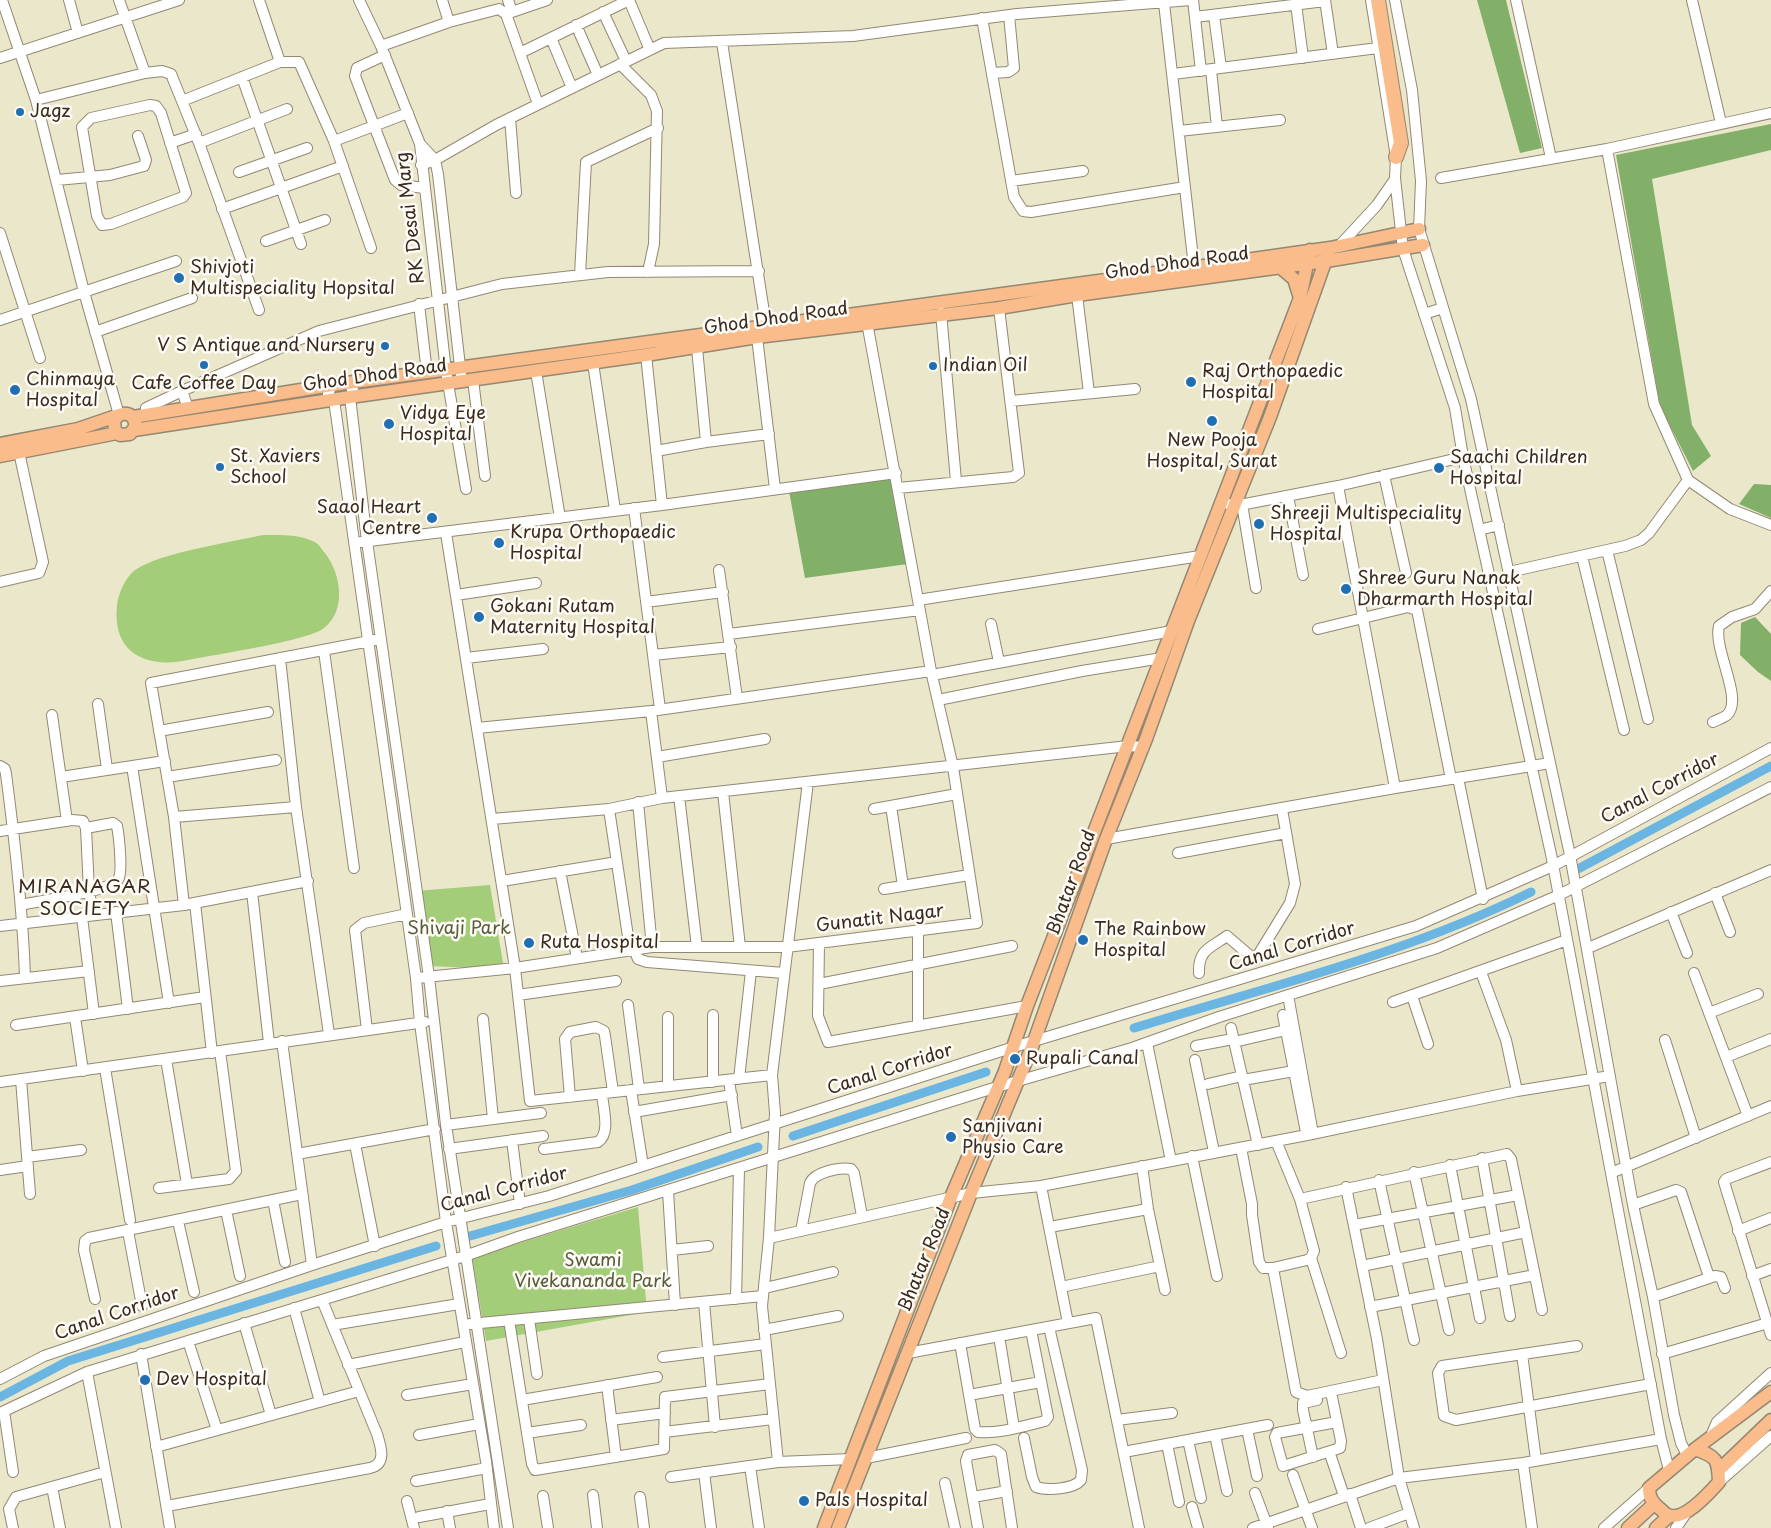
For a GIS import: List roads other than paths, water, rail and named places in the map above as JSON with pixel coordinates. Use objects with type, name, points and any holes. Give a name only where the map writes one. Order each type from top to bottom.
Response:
[{"type":"highway","points":[[1378,0],[1401,143],[1396,157]]},
{"type":"main road","points":[[138,421],[188,408],[332,385],[427,373],[446,377],[465,376],[766,325],[866,318],[1335,246],[1418,229]]},
{"type":"main road","name":"Ghod Dhod Road","points":[[465,376],[536,371],[697,348],[866,318],[941,314],[999,308],[1077,295],[1308,264],[1422,245]]},
{"type":"main road","name":"Bhatar Road","points":[[838,1528],[971,1193],[1034,1041],[1106,840],[1143,747],[1188,621],[1239,505],[1313,294],[1326,261],[1335,246]]},
{"type":"main road","points":[[824,1528],[951,1197],[1014,1047],[1027,1006],[1162,658],[1220,501],[1300,298],[1310,250]]},
{"type":"main road","points":[[1313,294],[1333,270],[1357,256]]},
{"type":"main road","points":[[1281,268],[1294,279],[1300,298]]},
{"type":"main road","name":"Ghod Dhod Road","points":[[119,415],[126,413],[138,421],[334,400],[446,377]]},
{"type":"main road","points":[[118,433],[113,424],[119,415]]},
{"type":"main road","points":[[0,444],[78,429],[119,415]]},
{"type":"main road","name":"Ghod Dhod Road","points":[[0,456],[118,433],[126,435],[138,421]]},
{"type":"main road","points":[[1771,1392],[1691,1452],[1649,1488],[1649,1496],[1654,1504],[1669,1516],[1677,1516],[1687,1512],[1771,1420]]},
{"type":"main road","points":[[1691,1452],[1716,1459],[1719,1476]]},
{"type":"main road","points":[[1628,1528],[1654,1504]]},
{"type":"main road","points":[[1656,1528],[1669,1516]]},
{"type":"street","points":[[2,0],[36,100],[58,180],[84,292],[119,415]]},
{"type":"street","points":[[69,0],[78,33]]},
{"type":"street","points":[[119,0],[145,73]]},
{"type":"street","points":[[0,58],[178,0]]},
{"type":"street","points":[[259,0],[280,62]]},
{"type":"street","name":"RK Desai Marg","points":[[359,0],[383,50],[420,144],[446,377],[466,489]]},
{"type":"street","points":[[442,0],[450,22]]},
{"type":"street","points":[[508,0],[509,13],[520,53],[538,104]]},
{"type":"street","points":[[424,188],[397,183],[354,72],[383,50],[450,22],[493,9],[509,13],[547,0]]},
{"type":"street","points":[[520,53],[629,0],[650,50]]},
{"type":"street","points":[[421,165],[435,160],[510,118],[664,43],[853,36],[1009,15],[1192,0],[1195,17],[1211,70]]},
{"type":"street","points":[[1195,17],[1325,0],[1333,54]]},
{"type":"street","points":[[1371,0],[1396,157],[1395,178],[1399,233],[1455,408],[1463,457],[1553,866],[1592,1080],[1661,1439],[1669,1470]]},
{"type":"street","points":[[1395,0],[1412,90],[1421,181],[1418,229],[1471,399],[1570,856],[1633,1205],[1653,1297],[1662,1354],[1680,1443],[1691,1452]]},
{"type":"street","points":[[1516,0],[1551,158]]},
{"type":"street","points":[[1692,0],[1721,123]]},
{"type":"street","points":[[1164,3],[1194,267]]},
{"type":"street","points":[[1296,4],[1303,58]]},
{"type":"street","points":[[603,12],[623,63],[654,100],[657,111],[654,244],[648,272]]},
{"type":"street","points":[[992,73],[1008,72],[1014,68],[1009,15]]},
{"type":"street","points":[[1214,15],[1211,70],[1217,127]]},
{"type":"street","points":[[982,18],[1011,182],[1018,205],[1023,210],[1031,212],[1185,188]]},
{"type":"street","points":[[576,26],[598,75]]},
{"type":"street","points":[[551,38],[572,88]]},
{"type":"street","points":[[722,42],[766,325]]},
{"type":"street","points":[[1172,74],[1378,48]]},
{"type":"street","points":[[182,101],[280,62],[299,62],[334,141],[371,248]]},
{"type":"street","points":[[36,100],[145,73],[162,71],[171,74],[198,138],[259,310]]},
{"type":"street","points":[[242,77],[301,244]]},
{"type":"street","points":[[154,105],[161,113],[186,194],[183,197],[111,224],[102,225],[98,216],[91,176],[81,131],[84,123],[91,118],[154,105]]},
{"type":"street","points":[[170,143],[198,138],[258,121],[287,109]]},
{"type":"street","points":[[334,141],[408,113]]},
{"type":"street","points":[[1441,178],[1607,149],[1771,113]]},
{"type":"street","points":[[510,118],[516,193]]},
{"type":"street","points":[[1179,131],[1280,120]]},
{"type":"street","points":[[580,275],[586,162],[658,128]]},
{"type":"street","points":[[58,180],[118,173],[144,166],[146,160],[138,136]]},
{"type":"street","points":[[420,144],[435,160],[465,376],[485,476]]},
{"type":"street","points":[[239,172],[307,148]]},
{"type":"street","points":[[1607,149],[1654,404],[1688,480],[1730,509],[1771,525]]},
{"type":"street","points":[[222,209],[343,166]]},
{"type":"street","points":[[1011,182],[1083,170]]},
{"type":"street","name":"Bhatar Road","points":[[1335,246],[1380,202],[1395,178]]},
{"type":"street","points":[[266,241],[325,220]]},
{"type":"street","points":[[0,233],[40,358]]},
{"type":"street","points":[[0,320],[176,261]]},
{"type":"street","points":[[138,421],[146,408],[319,332],[437,299],[502,284],[580,275],[759,271]]},
{"type":"street","points":[[1077,295],[1089,393]]},
{"type":"street","points":[[95,332],[192,298]]},
{"type":"street","points":[[419,304],[427,373]]},
{"type":"street","points":[[898,488],[1012,477],[1019,473],[999,308]]},
{"type":"street","points":[[1424,314],[1443,308]]},
{"type":"street","points":[[941,314],[956,481]]},
{"type":"street","points":[[866,318],[932,673],[953,767],[969,875],[884,889]]},
{"type":"street","points":[[757,337],[775,489]]},
{"type":"street","points":[[697,348],[706,442]]},
{"type":"street","points":[[646,355],[662,505]]},
{"type":"street","points":[[593,363],[616,510]]},
{"type":"street","points":[[536,371],[560,518]]},
{"type":"street","points":[[349,383],[353,390],[350,397],[367,541],[434,1020],[449,1149],[508,1528]]},
{"type":"street","points":[[332,385],[328,394],[334,400],[356,542],[368,641],[416,978],[420,1023],[436,1129],[446,1222],[487,1468],[494,1528]]},
{"type":"street","points":[[1010,401],[1135,389]]},
{"type":"street","points":[[182,391],[188,408]]},
{"type":"street","points":[[656,451],[769,434]]},
{"type":"street","points":[[0,582],[39,573],[43,562],[18,452]]},
{"type":"street","points":[[1220,501],[1239,505],[1338,486],[1463,457]]},
{"type":"street","points":[[356,542],[662,505],[896,473]]},
{"type":"street","points":[[1384,475],[1406,573]]},
{"type":"street","points":[[1509,572],[1633,543],[1649,533],[1688,480]]},
{"type":"street","points":[[1338,486],[1365,619],[1395,788]]},
{"type":"street","points":[[1288,496],[1304,575]]},
{"type":"street","points":[[1239,505],[1256,588]]},
{"type":"street","points":[[634,508],[653,655],[657,757],[662,798]]},
{"type":"street","points":[[1479,530],[1498,525]]},
{"type":"street","points":[[446,532],[515,968],[530,1101],[772,1075]]},
{"type":"street","points":[[1607,550],[1648,719]]},
{"type":"street","points":[[729,634],[919,605],[1200,556]]},
{"type":"street","points":[[1582,556],[1624,730]]},
{"type":"street","points":[[719,570],[737,698]]},
{"type":"street","points":[[456,595],[536,583]]},
{"type":"street","points":[[1713,722],[1726,716],[1733,706],[1733,697],[1719,644],[1719,626],[1732,617],[1755,609],[1771,591]]},
{"type":"street","points":[[646,602],[723,592]]},
{"type":"street","points":[[1318,628],[1365,619],[1408,607],[1417,610],[1420,615],[1455,778],[1484,898]]},
{"type":"street","points":[[990,624],[999,662]]},
{"type":"street","points":[[477,728],[655,710],[932,673],[1172,631]]},
{"type":"street","points":[[184,904],[174,817],[151,683],[381,639]]},
{"type":"street","points":[[653,655],[731,647]]},
{"type":"street","points":[[466,658],[543,649]]},
{"type":"street","points":[[324,651],[354,868]]},
{"type":"street","points":[[280,658],[296,807],[329,1034]]},
{"type":"street","points":[[938,700],[1082,671],[1162,658]]},
{"type":"street","points":[[98,704],[107,769]]},
{"type":"street","points":[[159,731],[268,712]]},
{"type":"street","points":[[52,716],[67,820]]},
{"type":"street","points":[[657,757],[765,739]]},
{"type":"street","points":[[492,819],[609,809],[638,802],[679,796],[953,767],[1128,746],[1143,747]]},
{"type":"street","name":"Canal Corridor","points":[[0,1379],[44,1356],[312,1264],[375,1246],[446,1222],[520,1204],[774,1125],[1014,1047],[1416,926],[1484,898],[1553,866],[1771,748]]},
{"type":"street","points":[[167,777],[276,760]]},
{"type":"street","points":[[61,777],[165,761]]},
{"type":"street","points":[[1106,840],[1395,788],[1550,763]]},
{"type":"street","points":[[0,766],[3,767],[6,774],[13,829],[23,924],[25,978]]},
{"type":"street","points":[[132,766],[169,1003]]},
{"type":"street","points":[[778,1462],[764,1330],[764,1292],[769,1238],[774,1125],[772,1075],[808,782]]},
{"type":"street","points":[[13,1472],[2,1412],[87,1372],[465,1256],[998,1087],[1147,1043],[1219,1017],[1438,948],[1559,896],[1771,786]]},
{"type":"street","points":[[723,792],[740,947]]},
{"type":"street","points":[[874,809],[957,794]]},
{"type":"street","points":[[679,796],[697,947]]},
{"type":"street","points":[[638,802],[652,947]]},
{"type":"street","points":[[891,806],[903,886]]},
{"type":"street","points":[[174,817],[296,807]]},
{"type":"street","points":[[609,809],[632,950],[638,959],[647,962],[784,973]]},
{"type":"street","points":[[1200,973],[1199,961],[1204,951],[1227,936],[1255,960],[1290,902],[1295,884],[1282,809]]},
{"type":"street","points":[[0,831],[67,820],[83,821],[86,828],[89,891],[93,915]]},
{"type":"street","points":[[21,904],[113,885],[120,878],[118,829],[113,823],[86,828]]},
{"type":"street","points":[[1178,853],[1286,833]]},
{"type":"street","points":[[502,881],[617,862]]},
{"type":"street","points":[[1588,948],[1771,870]]},
{"type":"street","points":[[560,871],[577,958]]},
{"type":"street","name":"Gunatit Nagar","points":[[416,978],[515,968],[652,947],[787,947],[977,923],[969,875]]},
{"type":"street","points":[[0,926],[195,903],[308,881]]},
{"type":"street","points":[[252,892],[269,1043]]},
{"type":"street","points":[[1715,893],[1730,932]]},
{"type":"street","points":[[159,1188],[229,1179],[236,1171],[206,997],[195,903]]},
{"type":"street","points":[[116,912],[128,1008]]},
{"type":"street","points":[[1671,912],[1687,953]]},
{"type":"street","points":[[367,1030],[355,930],[364,923],[407,914]]},
{"type":"street","points":[[82,917],[94,1014]]},
{"type":"street","points":[[918,930],[918,1025]]},
{"type":"street","points":[[1393,1002],[1567,940]]},
{"type":"street","points":[[819,943],[818,1016],[828,1042],[1027,1006]]},
{"type":"street","points":[[819,984],[1012,946]]},
{"type":"street","points":[[737,1136],[732,1095],[751,971]]},
{"type":"street","points":[[0,981],[89,972]]},
{"type":"street","points":[[1481,972],[1506,1040],[1517,1091]]},
{"type":"street","points":[[1694,973],[1748,1116]]},
{"type":"street","points":[[518,995],[616,981]]},
{"type":"street","points":[[1709,1013],[1758,994]]},
{"type":"street","points":[[1288,995],[1310,1135]]},
{"type":"street","points":[[1412,996],[1428,1044]]},
{"type":"street","points":[[16,1025],[206,997]]},
{"type":"street","points":[[628,1006],[635,1090],[634,1112],[643,1166]]},
{"type":"street","points":[[713,1015],[714,1082]]},
{"type":"street","points":[[1283,1015],[1294,1071],[1310,1135]]},
{"type":"street","points":[[75,1016],[83,1070]]},
{"type":"street","points":[[668,1017],[668,1086]]},
{"type":"street","points":[[482,1019],[493,1119]]},
{"type":"street","points":[[0,1082],[434,1020]]},
{"type":"street","points":[[544,1149],[598,1142],[602,1139],[605,1129],[607,1093],[605,1036],[604,1031],[596,1027],[570,1032],[565,1039],[570,1097]]},
{"type":"street","points":[[1196,1046],[1233,1036],[1286,1030]]},
{"type":"street","points":[[1233,1036],[1258,1145]]},
{"type":"street","points":[[1665,1040],[1696,1138]]},
{"type":"street","points":[[1726,1057],[1771,1040]]},
{"type":"street","points":[[282,1041],[312,1264]]},
{"type":"street","points":[[1147,1043],[1171,1161]]},
{"type":"street","points":[[166,1059],[187,1184]]},
{"type":"street","points":[[1195,1060],[1214,1152]]},
{"type":"street","points":[[105,1068],[142,1306]]},
{"type":"street","points":[[1208,1084],[1294,1071]]},
{"type":"street","points":[[769,1238],[971,1193],[1041,1186],[1310,1135],[1517,1091],[1610,1076]]},
{"type":"street","points":[[21,1079],[30,1194]]},
{"type":"street","points":[[634,1112],[732,1095]]},
{"type":"street","points":[[1611,1173],[1771,1106]]},
{"type":"street","points":[[446,1125],[540,1113]]},
{"type":"street","points":[[297,1154],[436,1129]]},
{"type":"street","points":[[449,1149],[543,1136]]},
{"type":"street","points":[[512,1140],[520,1204]]},
{"type":"street","points":[[1276,1141],[1300,1199],[1314,1251],[1311,1258],[1341,1353]]},
{"type":"street","points":[[355,1144],[375,1246]]},
{"type":"street","points":[[1241,1148],[1252,1204],[1259,1262],[1263,1268],[1273,1268],[1311,1258]]},
{"type":"street","points":[[0,1170],[81,1150]]},
{"type":"street","points":[[1300,1199],[1346,1187],[1504,1153],[1510,1156],[1542,1310]]},
{"type":"street","points":[[1192,1156],[1217,1276]]},
{"type":"street","points":[[1482,1158],[1510,1316]]},
{"type":"street","points":[[1771,1162],[1726,1179],[1724,1182],[1771,1335]]},
{"type":"street","points":[[1450,1165],[1480,1318]]},
{"type":"street","points":[[1142,1166],[1148,1209],[1165,1290]]},
{"type":"street","points":[[801,1231],[810,1183],[816,1176],[829,1172],[846,1168],[851,1169],[854,1174],[862,1216]]},
{"type":"street","points":[[736,1299],[739,1169]]},
{"type":"street","points":[[1414,1172],[1449,1330]]},
{"type":"street","points":[[1379,1180],[1414,1340]]},
{"type":"street","points":[[1041,1186],[1068,1323]]},
{"type":"street","points":[[1346,1187],[1384,1382],[1398,1478],[1414,1528]]},
{"type":"street","points":[[1633,1205],[1676,1190],[1681,1192],[1709,1277]]},
{"type":"street","points":[[668,1191],[675,1305]]},
{"type":"street","points":[[95,1299],[84,1250],[85,1241],[89,1238],[129,1226],[178,1221],[302,1194]]},
{"type":"street","points":[[1354,1225],[1518,1195]]},
{"type":"street","points":[[273,1200],[285,1262]]},
{"type":"street","points":[[1050,1227],[1148,1209]]},
{"type":"street","points":[[226,1210],[240,1276]]},
{"type":"street","points":[[1738,1231],[1771,1218]]},
{"type":"street","points":[[178,1221],[194,1292]]},
{"type":"street","points":[[1362,1266],[1526,1232]]},
{"type":"street","points":[[672,1250],[708,1246]]},
{"type":"street","points":[[1061,1287],[1160,1266]]},
{"type":"street","points":[[1273,1268],[1296,1392],[1307,1396],[1384,1382]]},
{"type":"street","points":[[1752,1276],[1771,1269]]},
{"type":"street","points":[[462,1325],[736,1299],[833,1272]]},
{"type":"street","points":[[1370,1307],[1535,1275]]},
{"type":"street","points":[[1653,1297],[1709,1277],[1721,1277],[1725,1288]]},
{"type":"street","points":[[167,1506],[376,1467],[381,1462],[382,1450],[322,1300]]},
{"type":"street","points":[[704,1302],[715,1427]]},
{"type":"street","points":[[332,1325],[459,1304]]},
{"type":"street","points":[[294,1308],[320,1402]]},
{"type":"street","points":[[764,1330],[838,1316]]},
{"type":"street","points":[[908,1353],[1096,1318],[1124,1452],[1137,1528]]},
{"type":"street","points":[[529,1319],[537,1374]]},
{"type":"street","points":[[509,1320],[532,1464],[536,1470],[664,1449],[665,1396],[770,1384]]},
{"type":"street","points":[[1662,1354],[1766,1322]]},
{"type":"street","points":[[244,1323],[271,1416]]},
{"type":"street","points":[[1024,1438],[1032,1477],[1036,1487],[1044,1489],[1074,1485],[1081,1480],[1082,1470],[1049,1327]]},
{"type":"street","points":[[960,1343],[975,1429],[978,1432],[1014,1428],[1044,1421],[1048,1417],[1031,1330]]},
{"type":"street","points":[[999,1336],[1014,1428]]},
{"type":"street","points":[[188,1341],[217,1430]]},
{"type":"street","points":[[348,1365],[465,1342]]},
{"type":"street","points":[[663,1357],[766,1344]]},
{"type":"street","points":[[1578,1346],[1442,1366],[1438,1373],[1444,1416],[1456,1420],[1651,1384]]},
{"type":"street","points":[[141,1354],[170,1528]]},
{"type":"street","points":[[1522,1354],[1536,1460]]},
{"type":"street","points":[[87,1372],[116,1528]]},
{"type":"street","points":[[1710,1439],[1717,1422],[1771,1373]]},
{"type":"street","points":[[522,1400],[657,1377]]},
{"type":"street","points":[[969,1395],[1041,1382]]},
{"type":"street","points":[[1313,1457],[1303,1403],[1384,1382]]},
{"type":"street","points":[[407,1395],[473,1384]]},
{"type":"street","points":[[607,1386],[616,1457]]},
{"type":"street","points":[[156,1446],[359,1391]]},
{"type":"street","points":[[1332,1397],[1341,1441],[1340,1448],[1283,1466],[1274,1437],[1277,1434],[1337,1422]]},
{"type":"street","points":[[611,1420],[665,1413]]},
{"type":"street","points":[[1117,1420],[1172,1413]]},
{"type":"street","points":[[664,1432],[773,1419]]},
{"type":"street","points":[[419,1435],[479,1424]]},
{"type":"street","points":[[527,1433],[581,1425]]},
{"type":"street","points":[[1124,1452],[1268,1425]]},
{"type":"street","points":[[1247,1429],[1257,1476]]},
{"type":"street","points":[[1215,1435],[1227,1491]]},
{"type":"street","points":[[1719,1476],[1771,1436]]},
{"type":"street","points":[[866,1458],[966,1438]]},
{"type":"street","points":[[1253,1528],[1267,1526],[1306,1509],[1398,1478],[1523,1463],[1661,1439]]},
{"type":"street","points":[[1188,1440],[1201,1498]]},
{"type":"street","points":[[1167,1444],[1180,1502]]},
{"type":"street","points":[[978,1528],[966,1461],[968,1455],[995,1450],[1001,1454],[1012,1528]]},
{"type":"street","points":[[1330,1457],[1361,1528]]},
{"type":"street","points":[[671,1477],[778,1462],[851,1459]]},
{"type":"street","points":[[1523,1463],[1532,1528]]},
{"type":"street","points":[[750,1466],[759,1528]]},
{"type":"street","points":[[416,1481],[487,1468]]},
{"type":"street","points":[[13,1528],[9,1509],[16,1497],[106,1472]]},
{"type":"street","points":[[704,1472],[711,1528]]},
{"type":"street","points":[[1293,1474],[1312,1528]]},
{"type":"street","points":[[945,1483],[954,1528]]},
{"type":"street","points":[[52,1487],[60,1528]]},
{"type":"street","points":[[1604,1528],[1649,1488]]},
{"type":"street","points":[[973,1497],[1007,1491]]},
{"type":"street","points":[[1254,1492],[1267,1526]]},
{"type":"street","points":[[593,1495],[597,1528]]},
{"type":"street","points":[[543,1496],[548,1528]]},
{"type":"street","points":[[640,1497],[644,1528]]},
{"type":"street","points":[[407,1502],[414,1528]]},
{"type":"street","points":[[420,1517],[490,1504]]},
{"type":"street","points":[[1192,1507],[1198,1528]]},
{"type":"street","points":[[447,1511],[450,1528]]},
{"type":"street","points":[[1676,1528],[1687,1512]]},
{"type":"street","points":[[1369,1528],[1409,1513]]},
{"type":"waterway","points":[[1576,870],[1771,766]]},
{"type":"waterway","points":[[1134,1028],[1386,951],[1435,934],[1531,892]]},
{"type":"waterway","points":[[793,1136],[986,1072]]},
{"type":"waterway","points":[[470,1236],[632,1190],[758,1147]]},
{"type":"waterway","points":[[0,1397],[68,1361],[436,1246]]},
{"type":"place","name":"Jagz","points":[[20,112]]},
{"type":"place","name":"Shivjoti Multispeciality Hopsital","points":[[179,278]]},
{"type":"place","name":"V S Antique and Nursery","points":[[385,346]]},
{"type":"place","name":"Cafe Coffee Day","points":[[204,365]]},
{"type":"place","name":"Indian Oil","points":[[933,366]]},
{"type":"place","name":"Raj Orthopaedic Hospital","points":[[1191,382]]},
{"type":"place","name":"Chinmaya Hospital","points":[[15,390]]},
{"type":"place","name":"New Pooja Hospital, Surat","points":[[1212,421]]},
{"type":"place","name":"Vidya Eye Hospital","points":[[389,424]]},
{"type":"place","name":"St. Xaviers School","points":[[220,467]]},
{"type":"place","name":"Saachi Children Hospital","points":[[1439,468]]},
{"type":"place","name":"Saaol Heart Centre","points":[[432,518]]},
{"type":"place","name":"Shreeji Multispeciality Hospital","points":[[1259,524]]},
{"type":"place","name":"Krupa Orthopaedic Hospital","points":[[499,543]]},
{"type":"place","name":"Shree Guru Nanak Dharmarth Hospital","points":[[1346,589]]},
{"type":"place","name":"Gokani Rutam Maternity Hospital","points":[[479,617]]},
{"type":"place","name":"The Rainbow Hospital","points":[[1083,940]]},
{"type":"place","name":"Ruta Hospital","points":[[529,943]]},
{"type":"place","name":"Rupali Canal","points":[[1015,1059]]},
{"type":"place","name":"Sanjivani Physio Care","points":[[951,1137]]},
{"type":"place","name":"Dev Hospital","points":[[145,1380]]},
{"type":"place","name":"Pals Hospital","points":[[804,1501]]},
{"type":"district","name":"MIRANAGAR SOCIETY","points":[[85,899]]},
{"type":"park label","name":"Shivaji Park","points":[[459,929]]},
{"type":"park label","name":"Swami Vivekananda Park","points":[[593,1271]]}]
